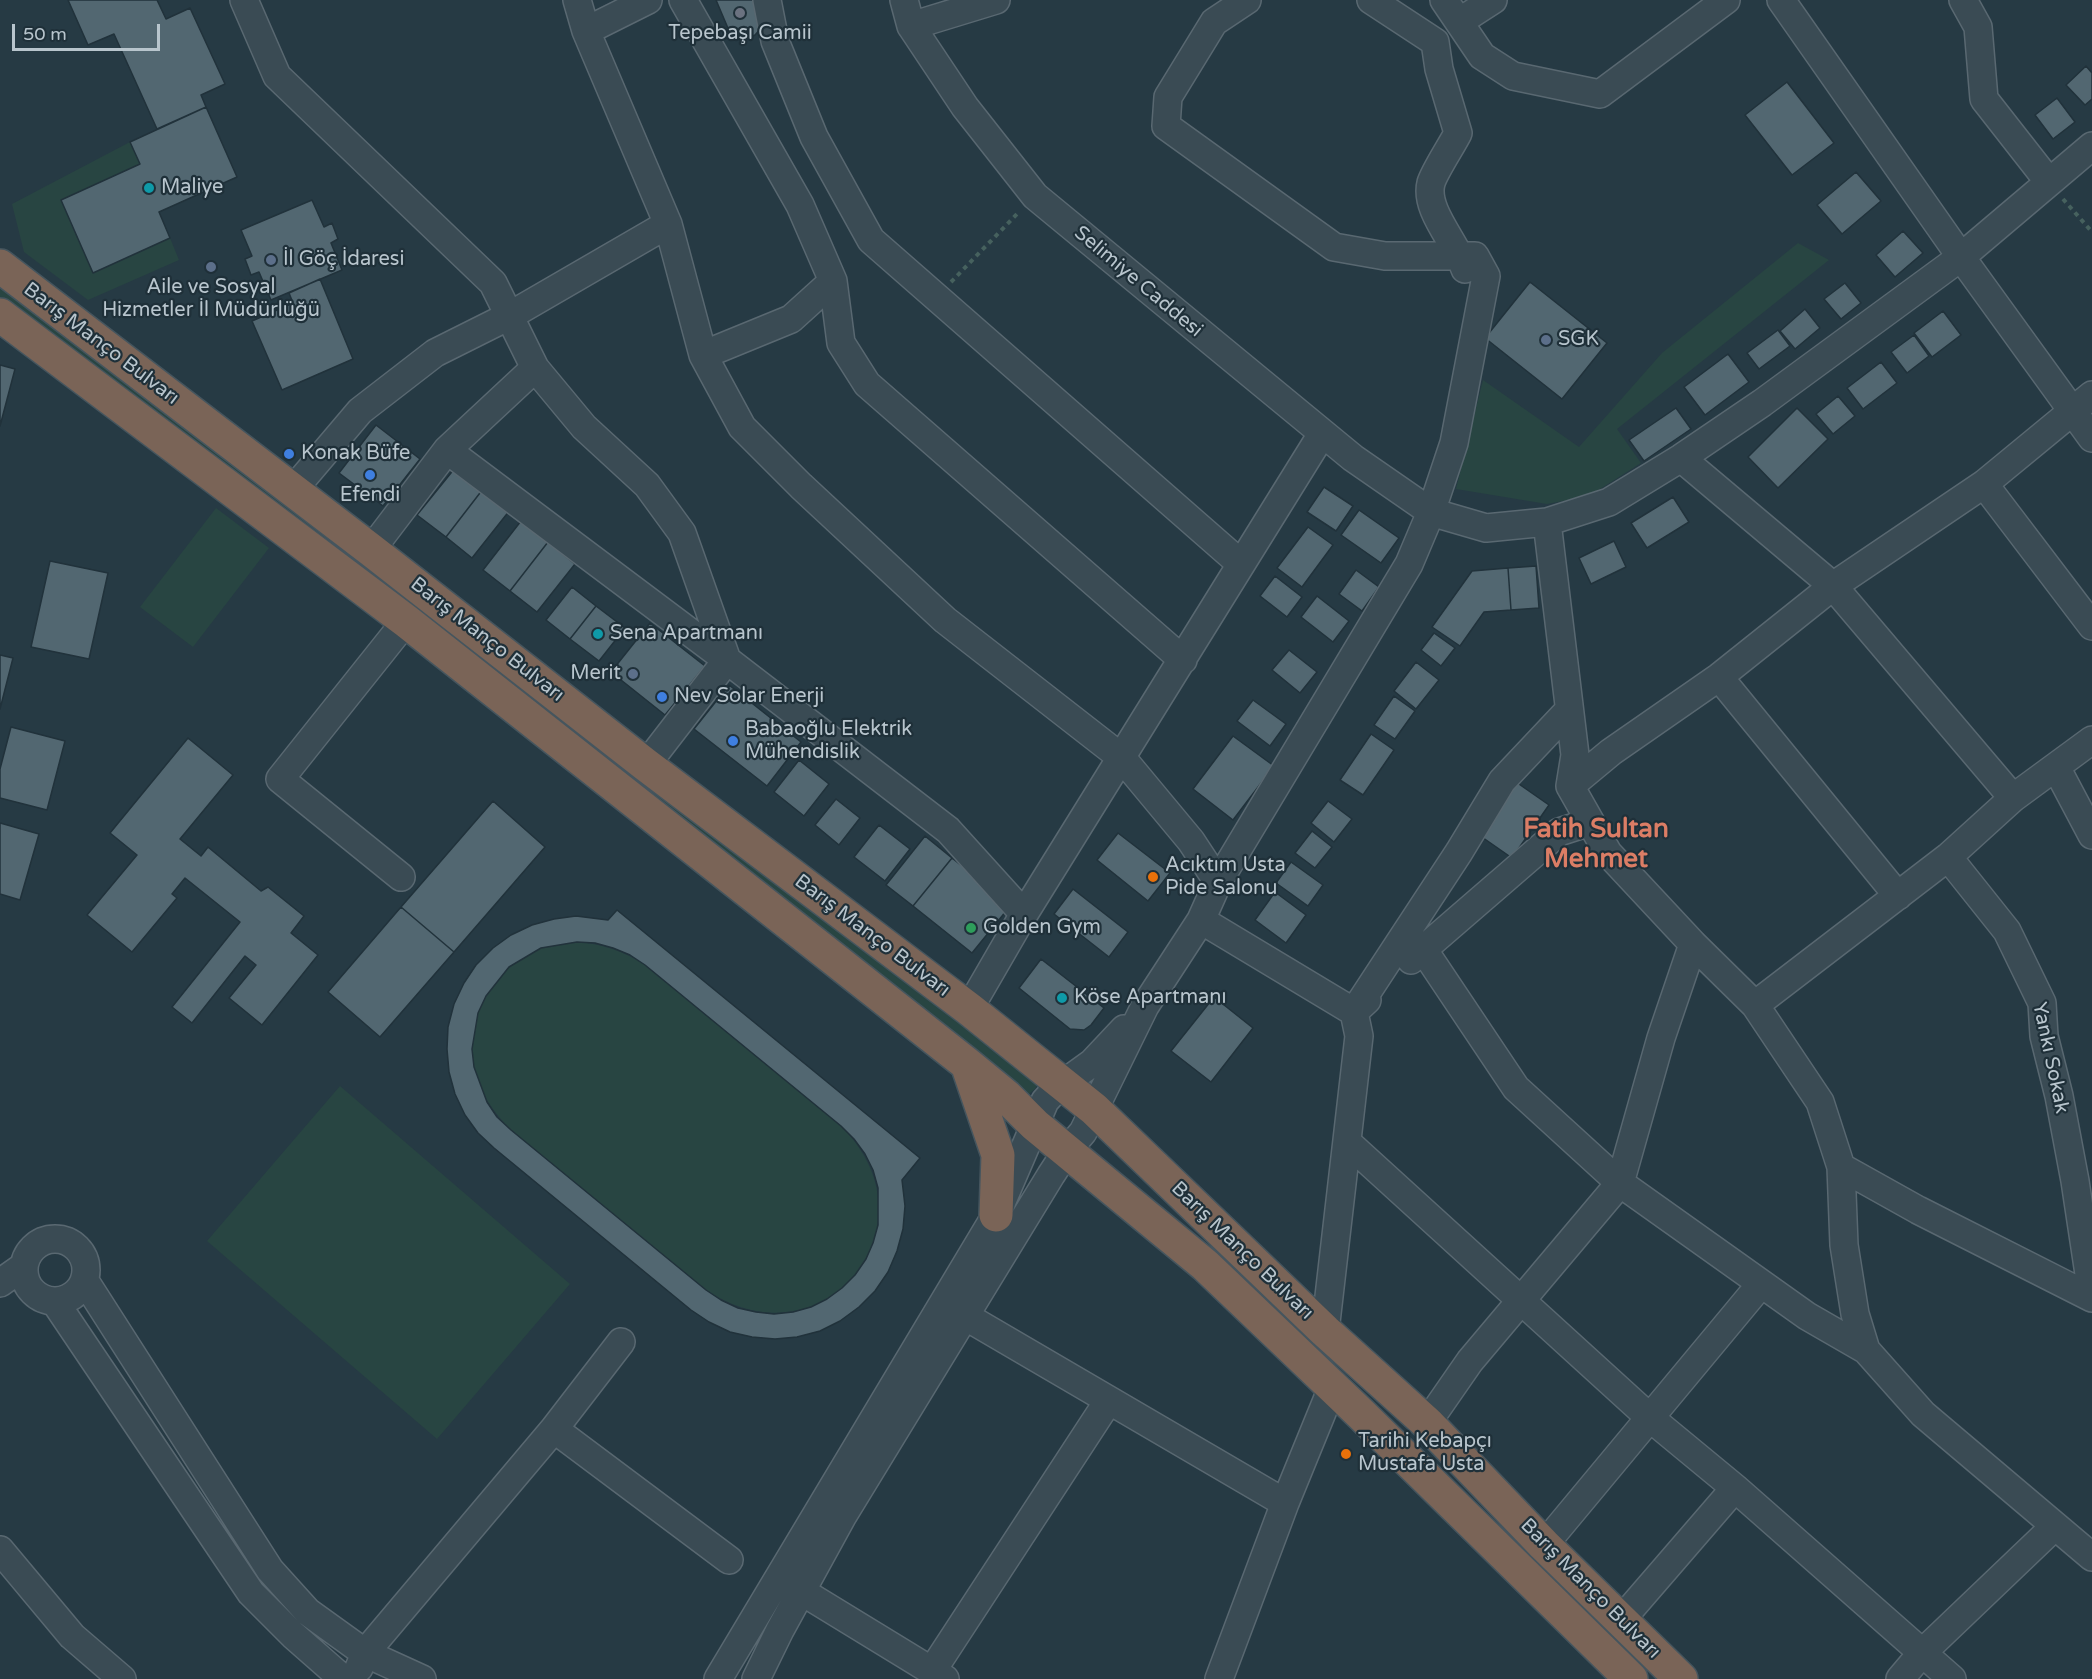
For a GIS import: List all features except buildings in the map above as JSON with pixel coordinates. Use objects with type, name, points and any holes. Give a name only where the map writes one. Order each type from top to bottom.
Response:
[{"type":"highway","name":"Barış Manço Bulvarı","points":[[0,266],[371,550],[646,765],[969,1009],[1094,1109],[1325,1331],[1427,1423],[1545,1545],[1681,1679]]},
{"type":"highway","name":"Barış Manço Bulvarı","points":[[0,315],[406,621],[968,1064],[1066,1152],[1204,1265],[1631,1679]]},
{"type":"highway","points":[[968,1064],[998,1155],[996,1215]]},
{"type":"street","points":[[244,0],[277,76],[493,283],[511,315],[535,368],[584,427],[647,485],[682,533],[727,660]]},
{"type":"street","points":[[577,0],[586,31],[668,224],[703,355],[742,427],[801,486],[945,620],[1122,758],[1191,841],[1218,882]]},
{"type":"street","points":[[586,31],[648,0]]},
{"type":"street","points":[[683,0],[800,205],[833,281],[841,343],[867,384],[1183,660]]},
{"type":"street","points":[[768,0],[775,41],[813,137],[871,240],[1241,564]]},
{"type":"street","name":"Selimiye Caddesi","points":[[904,0],[911,26],[965,107],[1035,196],[1353,458],[1431,512],[1486,528],[1547,522],[1609,502],[1681,458],[1762,404],[1961,257],[2092,146]]},
{"type":"street","points":[[911,26],[996,0]]},
{"type":"street","points":[[1247,0],[1214,22],[1168,97],[1166,126],[1334,247],[1385,256],[1460,255]]},
{"type":"street","points":[[756,1679],[842,1517],[1066,1152],[1083,1132],[1145,1006],[1201,920],[1218,882],[1409,564],[1431,512],[1434,459],[1469,282],[1460,255],[1431,206],[1431,183],[1458,133],[1439,69],[1435,42],[1371,0]]},
{"type":"street","points":[[1493,0],[1451,11],[1482,56],[1513,76],[1600,94],[1726,0]]},
{"type":"street","points":[[1781,0],[1961,257],[2083,403],[2092,438]]},
{"type":"street","points":[[1963,0],[1978,27],[1984,99],[2049,182]]},
{"type":"street","points":[[293,490],[360,411],[435,353],[511,315],[668,224]]},
{"type":"street","points":[[703,355],[791,319],[833,281]]},
{"type":"street","points":[[371,550],[447,450],[535,368]]},
{"type":"street","points":[[1570,786],[1611,752],[1719,677],[1833,586],[1984,484],[2083,403]]},
{"type":"street","points":[[969,1009],[1023,914],[1322,434]]},
{"type":"street","points":[[447,450],[727,660],[948,830],[1023,914]]},
{"type":"street","points":[[1681,458],[1833,586],[2013,798]]},
{"type":"street","points":[[1984,484],[2092,626]]},
{"type":"street","points":[[1547,522],[1575,755],[1570,786],[1608,853],[1693,944],[1755,1005],[1820,1102],[1841,1167],[1844,1245],[1855,1314],[1866,1350]]},
{"type":"street","points":[[401,878],[280,779],[406,621]]},
{"type":"street","points":[[646,765],[727,660]]},
{"type":"street","points":[[1719,677],[1898,896]]},
{"type":"street","points":[[1325,1331],[1359,1036],[1354,1012],[1459,852],[1502,781],[1569,710]]},
{"type":"street","points":[[1755,1005],[1948,858],[2013,798],[2092,740]]},
{"type":"street","points":[[2056,767],[2092,836]]},
{"type":"street","points":[[1354,1012],[1423,949],[1559,832],[1590,822]]},
{"type":"street","name":"Yankı Sokak","points":[[1948,858],[2007,931],[2042,1003],[2044,1036],[2083,1180],[2089,1274],[2092,1284]]},
{"type":"street","points":[[1201,920],[1354,1012]]},
{"type":"street","points":[[1427,1423],[1470,1361],[1620,1183],[1661,1038],[1693,944]]},
{"type":"street","points":[[1423,949],[1516,1088],[1620,1183],[1807,1316],[1866,1350],[1923,1414],[2092,1557]]},
{"type":"street","points":[[718,1679],[996,1215],[1045,1101],[1063,1084],[1092,1063],[1145,1006]]},
{"type":"street","points":[[1347,1142],[1649,1417],[1735,1488],[1952,1679]]},
{"type":"street","points":[[1841,1167],[1918,1210],[2092,1298]]},
{"type":"street","points":[[49,1240],[62,1240],[74,1245],[83,1255],[86,1267],[85,1281],[78,1292],[68,1299],[55,1302],[42,1299],[32,1291],[25,1280],[24,1266],[28,1254],[37,1245],[49,1240]]},
{"type":"street","points":[[0,1283],[24,1266]]},
{"type":"street","points":[[85,1281],[270,1570],[308,1612],[365,1653],[422,1679]]},
{"type":"street","points":[[1545,1545],[1761,1284]]},
{"type":"street","points":[[55,1302],[251,1593],[293,1635],[343,1679]]},
{"type":"street","points":[[965,1316],[1285,1503]]},
{"type":"street","points":[[356,1679],[365,1653],[554,1429],[621,1342]]},
{"type":"street","points":[[1220,1679],[1285,1503],[1332,1388]]},
{"type":"street","points":[[801,1591],[938,1675],[1109,1400]]},
{"type":"street","points":[[554,1429],[729,1560]]},
{"type":"street","points":[[1621,1620],[1735,1488]]},
{"type":"street","points":[[1900,1679],[1922,1653],[2055,1526]]},
{"type":"street","points":[[4,1566],[72,1635],[122,1679]]},
{"type":"path","points":[[2049,182],[2092,232]]},
{"type":"path","points":[[936,298],[1035,196]]},
{"type":"green space","points":[[130,142],[140,164],[61,200],[93,272],[170,238],[179,260],[88,300],[24,252],[12,204]]},
{"type":"green space","points":[[1798,243],[1829,260],[1617,429],[1641,463],[1589,496],[1547,504],[1456,489],[1483,380],[1579,447],[1662,353]]},
{"type":"green space","points":[[0,286],[1041,1079],[1035,1089],[1025,1097],[855,954],[195,441],[0,304]]},
{"type":"green space","points":[[216,508],[269,548],[193,647],[140,607]]},
{"type":"green space","points":[[577,942],[612,949],[645,965],[841,1126],[869,1165],[879,1204],[873,1242],[855,1275],[827,1299],[791,1312],[750,1310],[706,1290],[511,1130],[493,1109],[476,1076],[472,1049],[473,1031],[486,996],[497,980],[524,956],[541,948]]},
{"type":"green space","points":[[340,1086],[570,1284],[437,1439],[207,1241]]},
{"type":"place","name":"Tepebaşı Camii","points":[[740,13]]},
{"type":"place","name":"Maliye","points":[[149,188]]},
{"type":"place","name":"İl Göç İdaresi","points":[[271,260]]},
{"type":"place","name":"Aile ve Sosyal Hizmetler İl Müdürlüğü","points":[[211,267]]},
{"type":"place","name":"SGK","points":[[1546,340]]},
{"type":"place","name":"Konak Büfe","points":[[289,454]]},
{"type":"place","name":"Efendi","points":[[370,475]]},
{"type":"place","name":"Sena Apartmanı","points":[[598,634]]},
{"type":"place","name":"Merit","points":[[633,674]]},
{"type":"place","name":"Nev Solar Enerji","points":[[662,697]]},
{"type":"place","name":"Babaoğlu Elektrik Mühendislik","points":[[733,741]]},
{"type":"place","name":"Acıktım Usta Pide Salonu","points":[[1153,877]]},
{"type":"place","name":"Golden Gym","points":[[971,928]]},
{"type":"place","name":"Köse Apartmanı","points":[[1062,998]]},
{"type":"place","name":"Tarihi Kebapçı Mustafa Usta","points":[[1346,1454]]},
{"type":"district","name":"Fatih Sultan Mehmet","points":[[1596,845]]}]
